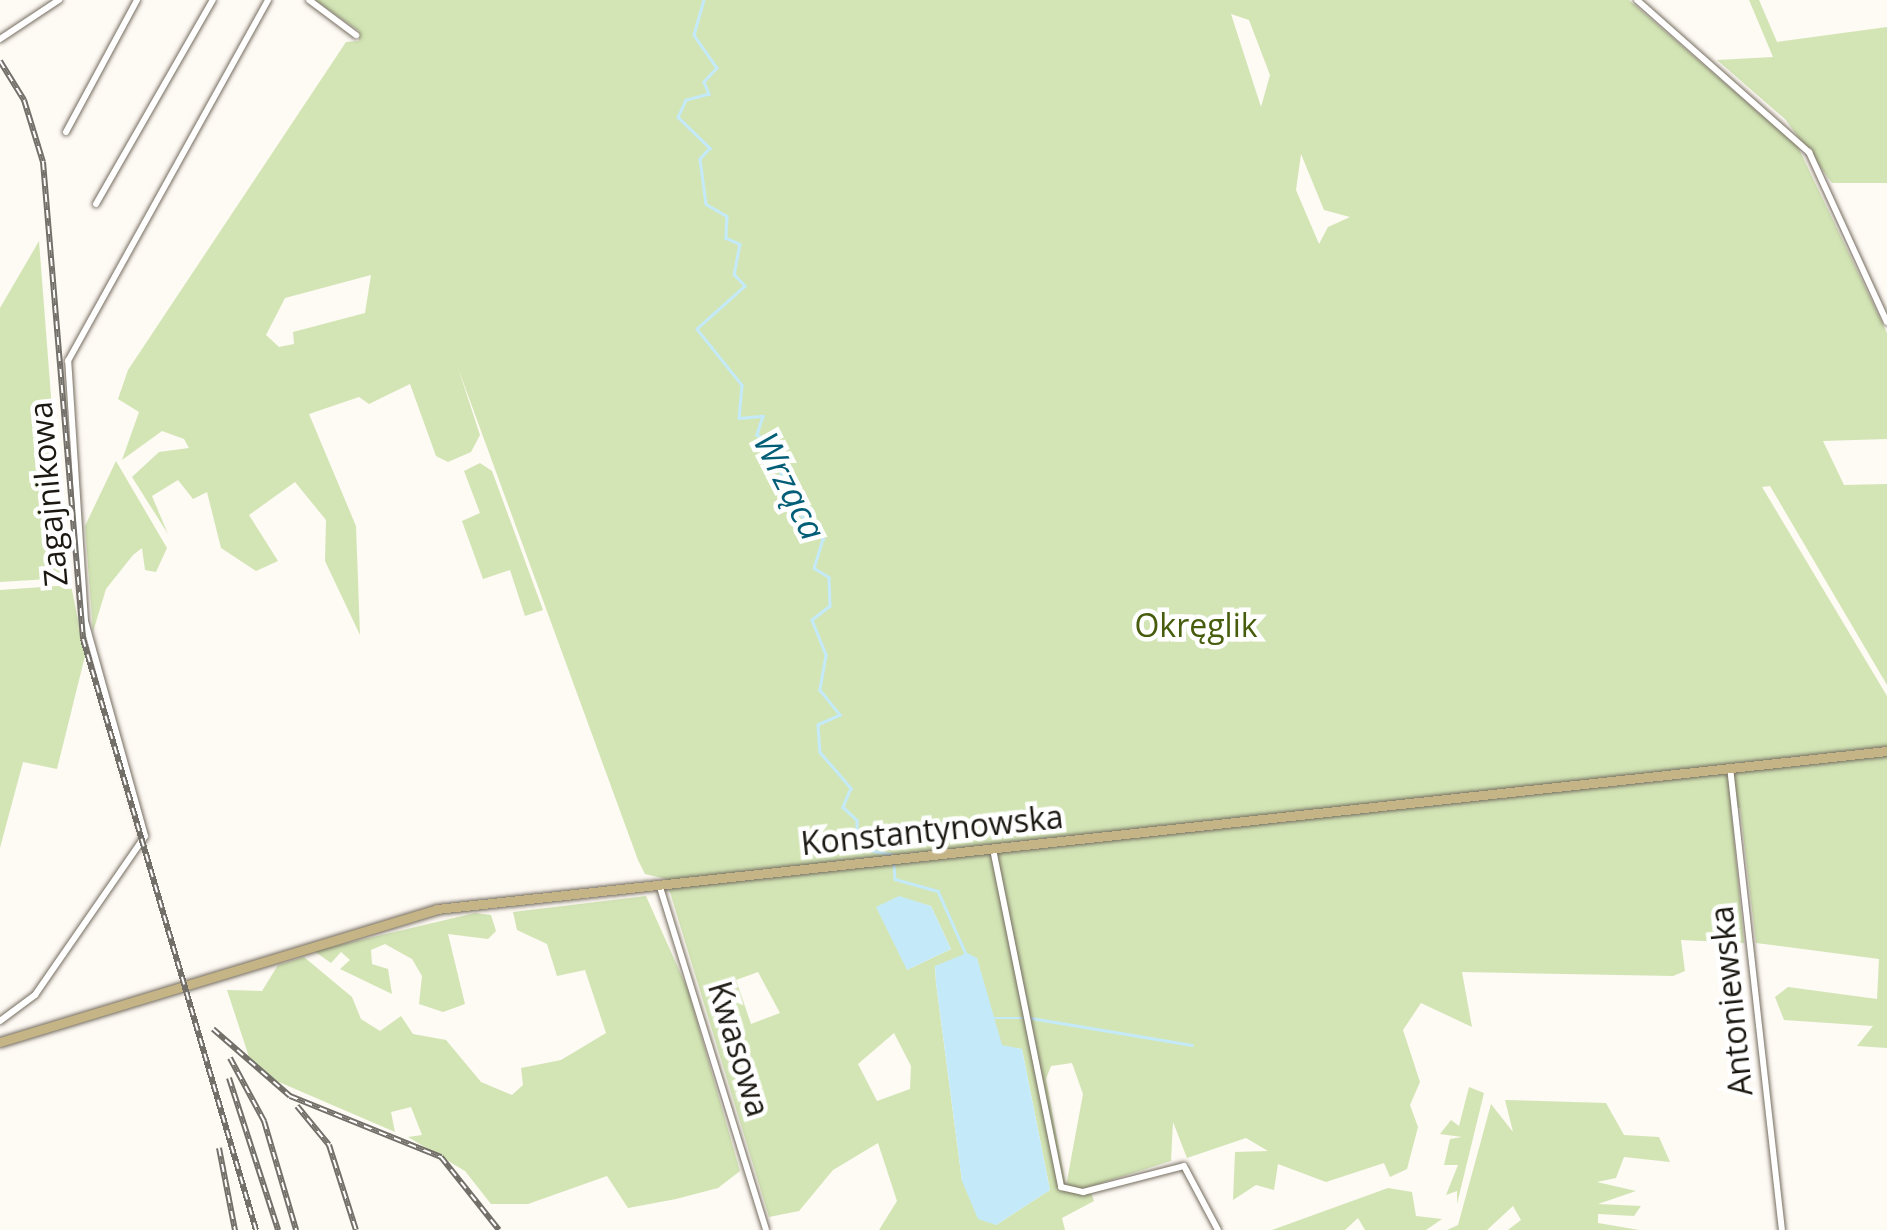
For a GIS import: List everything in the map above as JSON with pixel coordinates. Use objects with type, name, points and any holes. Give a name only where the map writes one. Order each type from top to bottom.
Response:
[{"type":"main road","name":"Konstantynowska","points":[[0,1042],[408,915],[1887,750]]},
{"type":"street","points":[[0,39],[59,0]]},
{"type":"street","points":[[66,132],[137,0]]},
{"type":"street","points":[[96,204],[213,0]]},
{"type":"street","name":"Zagajnikowa","points":[[0,1022],[34,994],[140,846],[144,830],[85,622],[65,375],[95,302],[268,0]]},
{"type":"street","points":[[309,0],[356,34]]},
{"type":"street","points":[[1636,0],[1809,152],[1887,322]]},
{"type":"street","name":"Antoniewska","points":[[1730,767],[1782,1230]]},
{"type":"street","points":[[993,849],[1060,1188],[1083,1192],[1184,1166],[1218,1230]]},
{"type":"street","name":"Kwasowa","points":[[659,884],[766,1230]]},
{"type":"green space","name":"Okręglik","points":[[315,0],[1629,0],[1798,147],[1887,333],[1887,439],[1823,441],[1844,485],[1887,484],[1887,685],[1770,486],[1762,487],[1887,696],[1887,1048],[1857,1046],[1873,1026],[1784,1020],[1775,997],[1788,987],[1877,999],[1879,959],[1756,943],[1740,808],[1731,807],[1744,943],[1681,940],[1685,971],[1673,976],[1462,972],[1472,1027],[1421,1003],[1403,1030],[1420,1082],[1410,1105],[1418,1127],[1407,1169],[1390,1177],[1384,1163],[1326,1182],[1278,1164],[1274,1190],[1256,1185],[1233,1200],[1235,1152],[1268,1151],[1246,1138],[1187,1158],[1173,1122],[1171,1161],[1089,1187],[1094,1201],[1062,1218],[1065,1230],[879,1230],[897,1201],[878,1143],[833,1170],[799,1211],[769,1217],[666,879],[645,874],[638,860],[458,368],[480,435],[471,452],[448,462],[436,456],[410,384],[369,404],[359,397],[309,414],[356,526],[360,635],[325,561],[326,520],[295,482],[249,515],[278,561],[256,571],[221,548],[207,492],[193,499],[178,480],[152,496],[168,534],[132,477],[159,452],[189,448],[184,439],[162,431],[122,460],[139,412],[118,399],[128,370],[346,42],[359,41],[359,31]],"holes":[[[1231,14],[1249,20],[1270,75],[1261,107]],[[1301,154],[1324,210],[1350,217],[1328,227],[1319,244],[1296,190]],[[371,275],[365,313],[293,332],[294,344],[279,347],[266,335],[285,298]],[[897,897],[931,906],[951,949],[907,970]],[[977,958],[994,1030],[1002,1046],[1022,1049],[1050,1190],[996,1225],[962,1181],[935,967]],[[758,972],[780,1013],[751,1024],[736,980]],[[894,1033],[911,1066],[910,1089],[877,1101],[858,1064]],[[1072,1063],[1083,1094],[1066,1186],[1046,1079],[1051,1066]]]},
{"type":"green space","points":[[1749,0],[1759,0],[1777,42],[1887,27],[1887,183],[1832,183],[1785,119],[1717,60],[1773,57]]},
{"type":"green space","points":[[39,241],[65,578],[0,582],[0,308]]},
{"type":"green space","points":[[116,461],[167,548],[156,572],[145,570],[142,548],[133,555],[106,589],[93,632],[85,526]]},
{"type":"green space","points":[[480,463],[492,471],[543,610],[525,616],[510,570],[483,579],[462,521],[480,513],[464,471]]},
{"type":"green space","points":[[71,585],[85,656],[57,769],[23,762],[0,848],[0,590]]},
{"type":"green space","points":[[646,896],[688,990],[740,1171],[718,1188],[676,1199],[628,1208],[607,1176],[528,1204],[491,1204],[465,1171],[408,1137],[422,1135],[411,1107],[391,1112],[395,1132],[265,1076],[250,1060],[227,990],[262,991],[278,965],[304,957],[352,997],[361,1019],[380,1031],[401,1016],[413,1034],[446,1040],[481,1082],[512,1095],[523,1085],[521,1068],[561,1060],[606,1033],[585,970],[557,976],[547,944],[517,930],[513,912]]},
{"type":"green space","points":[[475,913],[491,915],[496,931],[488,939],[448,934],[465,1004],[443,1012],[419,1004],[422,976],[412,959],[385,944],[371,950],[372,964],[388,969],[392,994],[340,969],[350,960],[341,952],[331,963],[314,951]]},
{"type":"green space","points":[[1469,1087],[1484,1093],[1457,1204],[1457,1191],[1446,1195],[1458,1165],[1444,1165],[1450,1139],[1462,1137],[1440,1134],[1451,1120],[1459,1126]]},
{"type":"green space","points":[[1505,1100],[1606,1103],[1624,1135],[1659,1137],[1670,1162],[1624,1157],[1616,1178],[1597,1182],[1636,1191],[1598,1204],[1641,1206],[1634,1216],[1598,1214],[1598,1223],[1639,1230],[1508,1230],[1521,1220],[1513,1206],[1487,1230],[1447,1230],[1458,1225],[1491,1104],[1513,1132]]},
{"type":"green space","points":[[1388,1188],[1412,1192],[1416,1216],[1442,1219],[1426,1230],[1365,1230],[1358,1218],[1345,1230],[1272,1230]]},
{"type":"water","points":[[899,896],[931,906],[951,949],[907,970],[876,907]]},
{"type":"water","points":[[967,953],[977,958],[1002,1045],[1022,1049],[1050,1190],[996,1225],[978,1219],[962,1181],[936,983],[935,966]]},
{"type":"waterway","name":"Wrząca","points":[[704,0],[694,35],[717,68],[704,82],[709,94],[686,100],[678,117],[710,148],[700,159],[706,204],[727,216],[726,238],[740,244],[734,274],[745,286],[697,329],[742,385],[739,418],[763,416],[757,435],[769,441],[793,506],[823,539],[814,568],[829,577],[830,606],[812,620],[826,655],[820,690],[840,715],[818,725],[820,752],[851,788],[843,807],[857,820],[857,848],[891,854]]},
{"type":"waterway","name":"Wrząca","points":[[894,865],[895,879],[938,891],[966,954]]},
{"type":"waterway","points":[[986,1018],[1023,1018]]},
{"type":"waterway","points":[[1031,1018],[1192,1045]]},
{"type":"railway","points":[[0,61],[24,100],[43,162],[83,639],[256,1230]]},
{"type":"railway","points":[[213,1029],[290,1096],[441,1157],[499,1230]]},
{"type":"railway","points":[[230,1058],[264,1121],[296,1230]]},
{"type":"railway","points":[[229,1078],[278,1230]]},
{"type":"railway","points":[[297,1106],[329,1145],[356,1230]]},
{"type":"railway","points":[[219,1148],[235,1230]]}]
